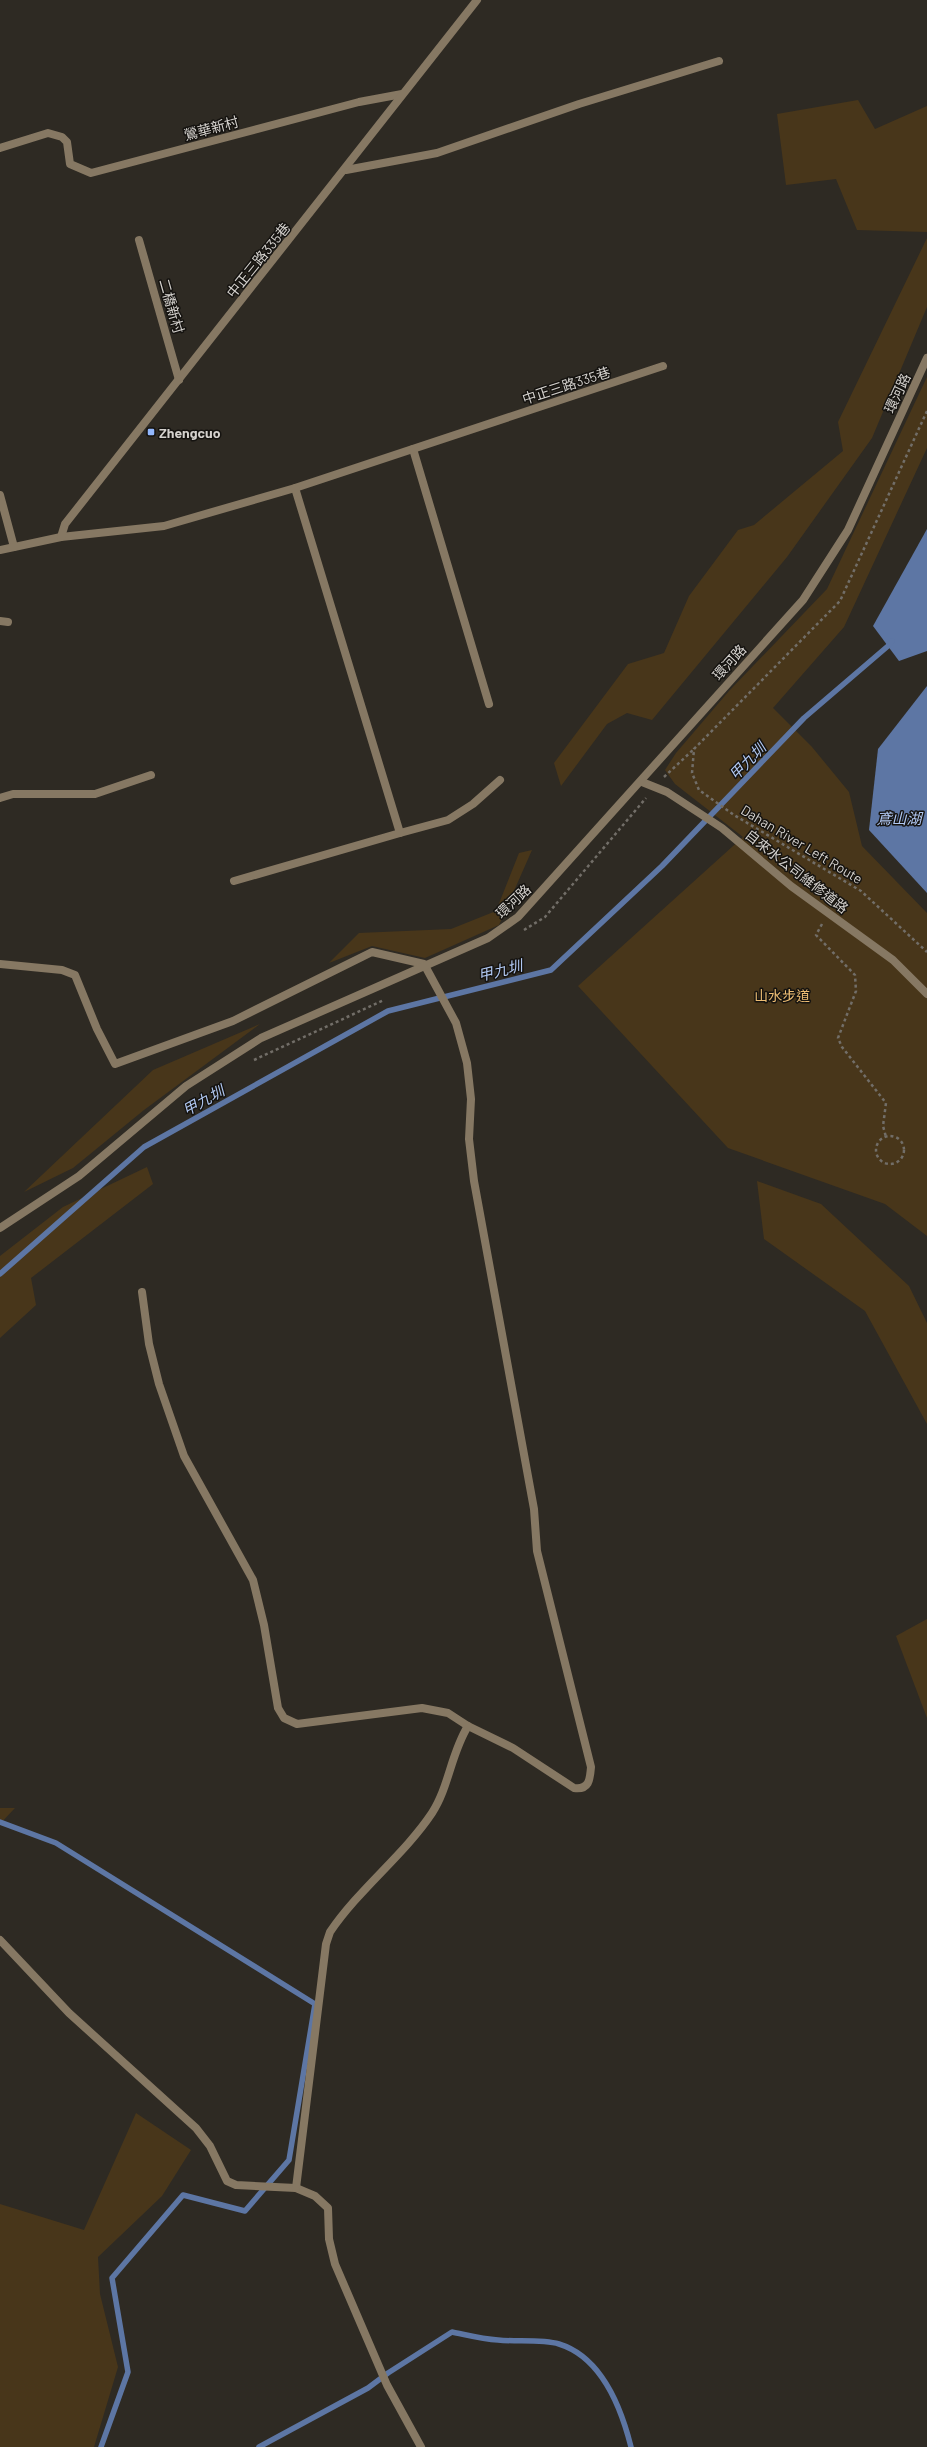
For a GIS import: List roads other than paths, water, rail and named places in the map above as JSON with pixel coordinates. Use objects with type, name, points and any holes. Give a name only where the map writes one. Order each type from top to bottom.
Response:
[{"type":"street","name":"中正三路335巷","points":[[61,537],[65,524],[346,170],[402,94],[477,0]]},
{"type":"street","points":[[346,170],[437,153],[579,104],[719,61]]},
{"type":"street","name":"鶯華新村","points":[[0,148],[48,133],[62,137],[67,142],[70,164],[91,173],[359,102],[402,94]]},
{"type":"street","name":"二橋新村","points":[[139,240],[179,380]]},
{"type":"street","name":"環河路","points":[[0,1228],[79,1176],[186,1086],[260,1038],[424,964],[488,938],[518,917],[642,782],[732,678],[803,600],[848,530],[927,358]]},
{"type":"street","name":"中正三路335巷","points":[[0,550],[61,537],[164,526],[295,488],[663,366]]},
{"type":"street","points":[[413,449],[489,704]]},
{"type":"street","points":[[295,488],[400,833]]},
{"type":"street","points":[[0,495],[14,547]]},
{"type":"street","points":[[0,798],[13,794],[95,794],[151,775]]},
{"type":"street","points":[[234,881],[448,820],[473,804],[500,780]]},
{"type":"street","name":"自來水公司維修道路","points":[[642,782],[668,792],[722,828],[791,886],[893,960],[927,994]]},
{"type":"street","points":[[0,964],[62,970],[75,975],[97,1029],[115,1064],[233,1021],[372,952],[424,964],[456,1023],[467,1063],[471,1099],[469,1139],[474,1181],[534,1509],[537,1551],[589,1759],[590,1779],[587,1786],[581,1789],[574,1788],[513,1748],[468,1726],[448,1713],[422,1708],[297,1724],[284,1718],[278,1708],[264,1625],[253,1580],[184,1456],[159,1384],[149,1344],[142,1292]]},
{"type":"street","points":[[296,2188],[326,1944],[330,1932],[432,1812],[445,1785],[461,1737],[468,1726]]},
{"type":"street","points":[[0,1940],[69,2013],[196,2128],[210,2146],[227,2181],[236,2185],[269,2188],[296,2188],[315,2196],[328,2208],[329,2239],[335,2264],[386,2383],[421,2447]]},
{"type":"water","points":[[927,529],[927,651],[899,661],[873,626]]},
{"type":"water","name":"鳶山湖","points":[[927,686],[927,893],[869,830],[878,749]]},
{"type":"waterway","name":"甲九圳","points":[[0,1274],[144,1147],[388,1011],[551,970],[662,866],[804,718],[892,641]]},
{"type":"waterway","points":[[0,1822],[56,1843],[315,2004],[289,2160],[245,2211],[183,2195],[112,2278],[128,2372],[101,2447]]},
{"type":"waterway","points":[[259,2447],[368,2388],[388,2373],[452,2332],[505,2341],[552,2342],[574,2351],[587,2360],[607,2385],[615,2400],[631,2447]]},
{"type":"place","name":"Zhengcuo","points":[[151,432]]},
{"type":"park label","name":"山水步道","points":[[782,995]]}]
